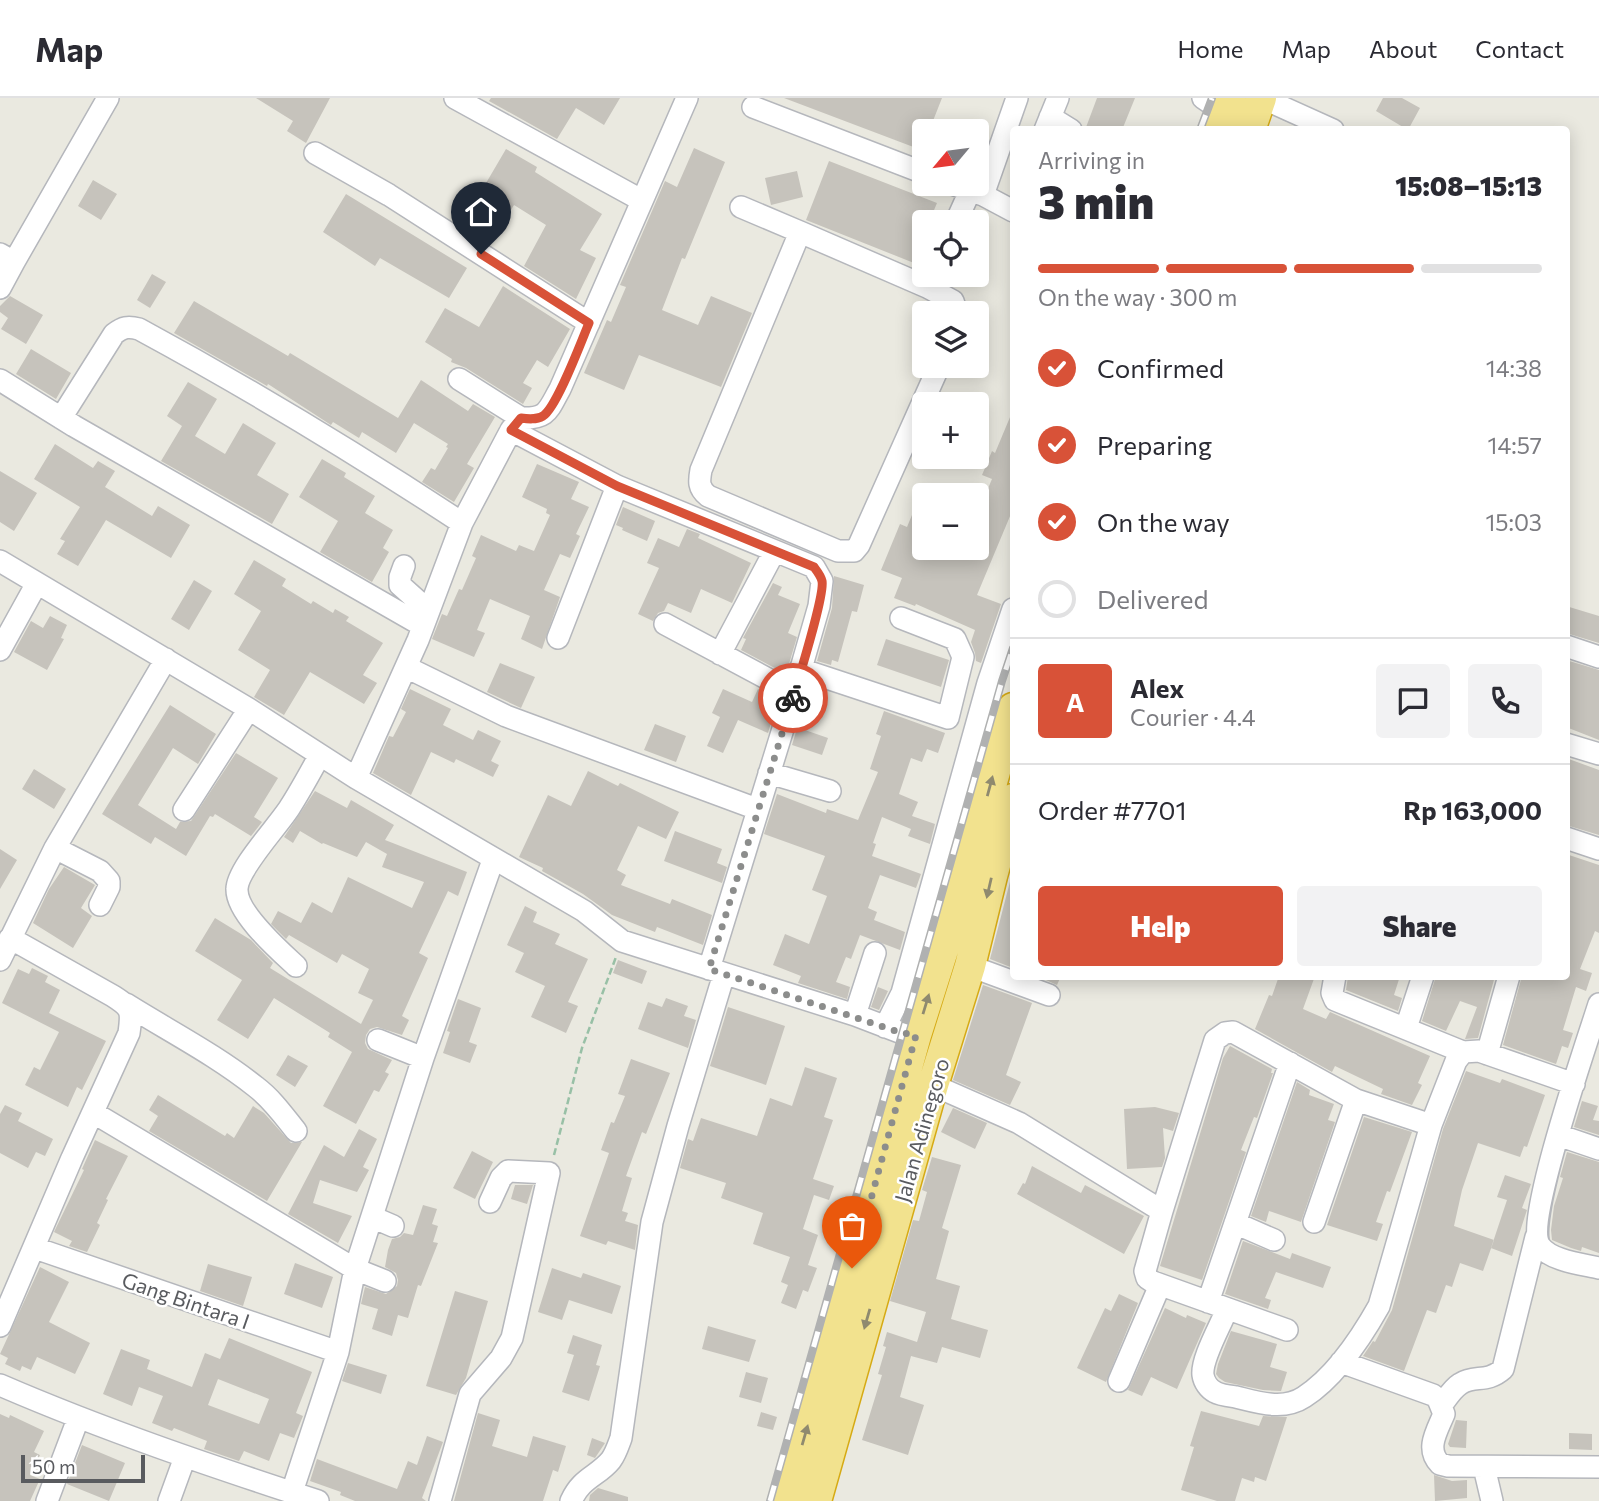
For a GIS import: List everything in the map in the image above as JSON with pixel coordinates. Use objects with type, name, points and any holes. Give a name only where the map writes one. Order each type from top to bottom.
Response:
[{"type":"highway","points":[[1252,126],[1262,98]]},
{"type":"highway","points":[[786,1501],[916,1035],[956,909],[1010,719]]},
{"type":"highway","name":"Jalan Adinegoro","points":[[816,1501],[933,1085],[970,967],[1010,810]]},
{"type":"street","points":[[0,288],[7,258],[108,98]]},
{"type":"street","points":[[455,98],[641,200]]},
{"type":"street","points":[[356,778],[426,619],[462,523],[516,424],[545,415],[560,389],[687,98]]},
{"type":"street","points":[[989,151],[1017,98]]},
{"type":"street","points":[[1262,98],[1294,122],[1314,126]]},
{"type":"street","points":[[753,107],[912,168]]},
{"type":"street","points":[[1051,115],[1066,126]]},
{"type":"street","points":[[315,153],[411,210],[589,323]]},
{"type":"street","points":[[989,193],[1010,197]]},
{"type":"street","points":[[981,196],[1010,210]]},
{"type":"street","points":[[741,207],[912,274]]},
{"type":"street","points":[[800,232],[701,470],[699,482],[703,492],[838,551],[854,551],[902,453],[934,378]]},
{"type":"street","points":[[937,287],[952,301]]},
{"type":"street","points":[[61,418],[114,334],[129,326],[200,361],[353,451],[462,523]]},
{"type":"street","points":[[459,379],[516,424],[617,486],[814,567],[822,581],[819,606],[757,809],[652,1222],[621,1438],[616,1453],[609,1462],[582,1482],[571,1501]]},
{"type":"street","points":[[0,380],[61,418],[426,619]]},
{"type":"street","points":[[558,638],[617,486]]},
{"type":"street","points":[[720,654],[774,552]]},
{"type":"street","points":[[0,561],[249,709],[356,778],[583,911],[622,941],[916,1035]]},
{"type":"street","points":[[404,566],[400,585],[426,619]]},
{"type":"street","points":[[0,650],[37,583]]},
{"type":"street","points":[[800,669],[948,718],[963,657],[962,650],[955,639],[901,618]]},
{"type":"street","points":[[885,1027],[902,993],[988,683],[1010,618]]},
{"type":"street","points":[[666,624],[794,693]]},
{"type":"street","points":[[1570,647],[1599,656]]},
{"type":"street","points":[[0,960],[55,848],[166,659]]},
{"type":"street","points":[[406,667],[506,716],[757,809]]},
{"type":"street","points":[[184,810],[249,709]]},
{"type":"street","points":[[1570,745],[1599,754]]},
{"type":"street","points":[[296,966],[243,908],[237,889],[266,837],[288,810],[320,755]]},
{"type":"street","points":[[769,772],[831,790]]},
{"type":"street","points":[[1570,839],[1599,849]]},
{"type":"street","points":[[55,848],[100,870],[106,876],[109,887],[100,905]]},
{"type":"street","points":[[292,1492],[338,1352],[355,1269],[423,1058],[493,860]]},
{"type":"street","points":[[10,938],[227,1066],[257,1087],[296,1131]]},
{"type":"street","points":[[855,1016],[875,953]]},
{"type":"street","points":[[970,967],[1049,995]]},
{"type":"street","points":[[1334,980],[1332,993],[1335,1000],[1463,1052],[1473,1050],[1487,1054],[1574,1084]]},
{"type":"street","points":[[1406,1028],[1422,980]]},
{"type":"street","points":[[1487,1054],[1508,980]]},
{"type":"street","points":[[0,1326],[129,1033],[132,1014],[126,1004]]},
{"type":"street","points":[[1441,1406],[1463,1382],[1490,1378],[1503,1369],[1558,1135],[1574,1084],[1591,1056],[1599,1004]]},
{"type":"street","points":[[1287,1330],[1160,1285],[1147,1278],[1145,1271],[1215,1040],[1225,1033],[1233,1032],[1356,1100],[1431,1125]]},
{"type":"street","points":[[377,1040],[423,1058]]},
{"type":"street","points":[[1290,1063],[1235,1223],[1203,1374],[1206,1384],[1215,1393],[1269,1404],[1285,1404],[1301,1399],[1312,1391],[1341,1362],[1379,1306],[1431,1125],[1456,1061],[1463,1052]]},
{"type":"street","points":[[933,1085],[1019,1124],[1162,1211]]},
{"type":"street","points":[[1314,1222],[1356,1100]]},
{"type":"street","points":[[94,1113],[355,1269],[385,1282]]},
{"type":"street","points":[[1558,1135],[1599,1149]]},
{"type":"street","points":[[440,1501],[470,1394],[501,1358],[512,1338],[549,1173],[508,1171],[501,1178],[490,1202]]},
{"type":"street","points":[[372,1217],[393,1226]]},
{"type":"street","points":[[1235,1223],[1274,1240]]},
{"type":"street","points":[[1536,1237],[1541,1247],[1550,1255],[1599,1268]]},
{"type":"street","name":"Gang Bintara I","points":[[35,1248],[338,1352]]},
{"type":"street","points":[[1119,1381],[1160,1285]]},
{"type":"street","points":[[1341,1362],[1433,1395],[1444,1413],[1432,1447],[1440,1464],[1599,1467]]},
{"type":"street","points":[[0,1385],[78,1419],[318,1501]]},
{"type":"street","points":[[47,1501],[78,1419]]},
{"type":"street","points":[[169,1501],[185,1457]]},
{"type":"street","points":[[1484,1466],[1492,1501]]},
{"type":"path","points":[[549,1173],[582,1048],[622,941]]},
{"type":"building","points":[[256,98],[330,98],[306,143],[287,131],[293,121]]},
{"type":"building","points":[[491,98],[620,98],[604,125],[576,108],[557,139],[489,101]]},
{"type":"building","points":[[784,98],[942,98],[934,119],[912,119],[912,146]]},
{"type":"building","points":[[1097,98],[1135,98],[1124,126],[1086,126]]},
{"type":"building","points":[[1383,98],[1402,98],[1420,108],[1410,126],[1401,126],[1376,111]]},
{"type":"building","points":[[694,148],[725,162],[662,310],[698,325],[711,296],[752,313],[721,387],[639,355],[624,390],[584,373],[607,320],[611,322],[626,287],[620,285],[665,181],[677,187]]},
{"type":"building","points":[[506,149],[537,167],[535,172],[602,214],[580,250],[596,258],[576,299],[524,266],[546,225],[514,205],[492,241],[474,230],[484,214],[472,207]]},
{"type":"building","points":[[829,161],[912,193],[912,196],[937,203],[934,210],[912,210],[912,262],[806,220]]},
{"type":"building","points":[[797,171],[803,197],[771,205],[765,178]]},
{"type":"building","points":[[93,180],[117,194],[101,220],[78,206]]},
{"type":"building","points":[[346,194],[467,268],[449,298],[380,258],[375,266],[323,232]]},
{"type":"building","points":[[152,274],[166,282],[150,308],[137,300]]},
{"type":"building","points":[[503,286],[570,329],[548,367],[537,360],[523,383],[532,388],[523,404],[466,368],[451,362],[452,359],[425,342],[445,308],[479,327]]},
{"type":"building","points":[[10,296],[43,315],[26,344],[1,329],[8,318],[0,312],[0,306]]},
{"type":"building","points":[[194,301],[288,356],[290,353],[398,418],[421,380],[468,411],[473,404],[495,417],[467,464],[474,468],[454,502],[422,482],[431,468],[435,470],[448,444],[414,423],[396,453],[362,432],[359,438],[333,422],[331,425],[268,384],[267,386],[174,333]]},
{"type":"building","points":[[31,349],[71,373],[56,399],[16,374]]},
{"type":"building","points":[[188,382],[217,399],[195,436],[225,454],[243,423],[276,443],[257,475],[289,494],[272,524],[161,461],[182,426],[167,416]]},
{"type":"building","points":[[1010,417],[1010,516],[977,595],[1001,604],[981,663],[976,661],[971,642],[975,630],[916,604],[915,606],[894,598],[902,578],[881,570],[900,524],[907,527],[912,515],[912,560],[989,560],[989,486],[992,479],[982,475],[984,469],[989,469],[992,451],[995,453]]},
{"type":"building","points":[[55,444],[93,468],[98,461],[115,471],[105,487],[152,516],[158,506],[190,525],[171,558],[106,520],[78,566],[57,554],[65,541],[60,539],[80,507],[34,479]]},
{"type":"building","points":[[322,459],[346,473],[344,477],[375,496],[365,513],[393,530],[383,548],[389,552],[372,582],[320,552],[338,521],[299,497]]},
{"type":"building","points":[[537,464],[579,482],[571,499],[589,507],[576,534],[580,536],[570,558],[560,554],[544,590],[560,597],[542,649],[521,639],[530,616],[490,599],[477,630],[485,633],[474,657],[432,639],[442,614],[447,616],[459,589],[462,590],[476,558],[472,556],[481,535],[516,551],[519,545],[534,551],[550,515],[546,513],[547,509],[522,497]]},
{"type":"building","points":[[0,471],[37,493],[14,531],[0,522]]},
{"type":"building","points":[[623,507],[655,521],[647,541],[616,525]]},
{"type":"building","points":[[687,529],[700,534],[698,538],[751,563],[732,603],[701,589],[691,613],[668,603],[653,621],[638,614],[659,568],[647,563],[658,538],[679,547]]},
{"type":"building","points":[[254,560],[286,579],[282,586],[311,604],[313,601],[333,613],[335,609],[349,617],[346,621],[383,643],[363,675],[377,683],[364,704],[310,672],[284,715],[254,697],[270,670],[238,650],[261,611],[234,594]]},
{"type":"building","points":[[834,576],[864,585],[857,612],[852,611],[838,662],[832,660],[831,665],[817,661],[832,608]]},
{"type":"building","points":[[194,580],[212,591],[189,630],[171,619]]},
{"type":"building","points":[[773,583],[782,587],[778,595],[800,604],[788,633],[797,637],[786,674],[741,650],[746,639],[743,638]]},
{"type":"building","points":[[1570,607],[1599,616],[1599,643],[1570,634]]},
{"type":"building","points":[[50,616],[67,625],[61,638],[64,639],[47,670],[14,652],[31,621],[43,628]]},
{"type":"building","points":[[886,639],[949,660],[941,687],[877,665]]},
{"type":"building","points":[[1570,661],[1599,670],[1599,740],[1570,729]]},
{"type":"building","points":[[500,663],[535,677],[521,708],[487,692]]},
{"type":"building","points":[[810,686],[816,688],[802,729],[828,738],[822,755],[792,745]]},
{"type":"building","points":[[410,689],[451,709],[443,725],[473,740],[478,730],[501,741],[491,761],[499,765],[493,777],[456,759],[454,763],[431,752],[411,795],[373,773],[389,736],[393,737],[406,712],[401,709]]},
{"type":"building","points":[[723,689],[752,702],[758,689],[778,699],[768,733],[738,720],[723,753],[707,746],[720,717],[712,713]]},
{"type":"building","points":[[170,705],[216,734],[198,764],[173,748],[138,805],[176,829],[180,822],[191,821],[236,753],[278,778],[254,817],[262,822],[251,836],[215,814],[210,816],[186,856],[155,837],[151,844],[102,814]]},
{"type":"building","points":[[884,711],[945,733],[938,753],[927,749],[922,762],[911,758],[899,794],[918,802],[912,816],[935,824],[930,844],[908,836],[911,829],[882,817],[873,843],[876,844],[872,856],[921,874],[916,888],[880,875],[868,908],[877,912],[874,920],[905,932],[900,950],[860,935],[851,959],[846,957],[836,982],[850,987],[847,999],[798,983],[801,976],[773,965],[785,934],[809,944],[827,896],[812,890],[825,856],[764,834],[777,794],[826,813],[827,809],[858,820],[878,772],[870,769],[881,736],[876,734]]},
{"type":"building","points":[[655,724],[686,736],[676,762],[644,750]]},
{"type":"building","points":[[1570,759],[1599,770],[1599,835],[1570,826]]},
{"type":"building","points":[[34,769],[66,789],[54,809],[22,789]]},
{"type":"building","points":[[588,771],[618,786],[620,783],[679,812],[666,839],[638,826],[617,870],[626,875],[621,885],[670,904],[672,899],[712,915],[703,945],[657,927],[655,932],[612,915],[583,894],[542,871],[543,868],[519,857],[548,795],[571,806]]},
{"type":"building","points":[[315,791],[347,808],[351,800],[394,825],[385,840],[467,872],[458,896],[448,891],[419,953],[428,958],[402,1016],[409,1020],[402,1035],[377,1027],[370,1029],[366,1035],[365,1043],[368,1049],[392,1060],[385,1072],[389,1074],[379,1092],[374,1090],[356,1124],[323,1106],[352,1052],[328,1037],[330,1033],[274,998],[248,1039],[217,1020],[242,980],[195,951],[215,918],[251,940],[273,963],[270,968],[361,1024],[373,1000],[358,993],[369,969],[342,954],[337,963],[289,935],[286,939],[271,924],[278,911],[301,923],[312,902],[332,913],[348,877],[412,908],[424,882],[382,867],[387,854],[366,842],[357,857],[322,844],[300,831],[293,843],[284,837]]},
{"type":"building","points":[[675,831],[722,849],[717,863],[727,867],[722,883],[664,861]]},
{"type":"building","points":[[0,849],[17,860],[0,889]]},
{"type":"building","points":[[1570,855],[1599,865],[1599,933],[1595,931],[1580,969],[1592,973],[1586,991],[1576,987],[1563,1030],[1573,1033],[1568,1048],[1562,1046],[1556,1064],[1503,1045],[1521,980],[1570,980]]},
{"type":"building","points":[[64,867],[95,885],[81,908],[92,916],[73,948],[33,923],[49,889]]},
{"type":"building","points":[[1010,882],[1010,967],[990,959]]},
{"type":"building","points":[[525,906],[537,912],[533,922],[560,934],[555,944],[588,959],[568,1002],[578,1006],[566,1033],[531,1017],[545,986],[515,972],[524,953],[507,945]]},
{"type":"building","points":[[618,960],[647,971],[642,984],[613,973]]},
{"type":"building","points":[[32,968],[48,976],[45,982],[60,990],[49,1013],[106,1041],[82,1090],[77,1087],[68,1107],[25,1085],[34,1067],[40,1070],[59,1032],[2,1003],[18,969],[29,974]]},
{"type":"building","points":[[1046,980],[1059,980],[1057,985]]},
{"type":"building","points":[[1278,980],[1314,980],[1303,1009],[1326,1019],[1330,1012],[1430,1056],[1418,1083],[1422,1085],[1412,1105],[1381,1094],[1383,1089],[1335,1066],[1332,1072],[1255,1029],[1269,995],[1272,996]]},
{"type":"building","points":[[1347,980],[1399,980],[1394,995],[1402,998],[1398,1011],[1346,990]]},
{"type":"building","points":[[1435,980],[1494,980],[1478,1038],[1465,1039],[1477,1007],[1460,1001],[1446,1031],[1422,1021]]},
{"type":"building","points":[[983,985],[1032,1003],[1006,1075],[1021,1082],[1010,1105],[953,1080]]},
{"type":"building","points":[[878,987],[888,991],[879,1010],[871,1007]]},
{"type":"building","points":[[666,998],[688,1006],[684,1016],[696,1020],[688,1048],[638,1029],[648,1002],[662,1007]]},
{"type":"building","points":[[458,999],[481,1008],[469,1042],[477,1045],[470,1063],[443,1053]]},
{"type":"building","points":[[728,1007],[785,1026],[766,1085],[710,1066]]},
{"type":"building","points":[[1230,1046],[1272,1069],[1273,1073],[1257,1118],[1254,1117],[1241,1150],[1246,1152],[1202,1280],[1160,1266],[1223,1058]]},
{"type":"building","points":[[288,1055],[308,1066],[295,1087],[276,1075]]},
{"type":"building","points":[[631,1059],[670,1073],[646,1134],[642,1132],[626,1176],[632,1178],[622,1211],[628,1213],[625,1221],[638,1225],[635,1250],[608,1241],[606,1245],[580,1236],[609,1153],[601,1150],[611,1122],[614,1123],[625,1096],[618,1094]]},
{"type":"building","points":[[805,1067],[837,1078],[824,1117],[833,1120],[813,1179],[834,1186],[829,1200],[814,1195],[803,1229],[818,1235],[808,1265],[817,1268],[808,1292],[803,1290],[796,1309],[781,1303],[788,1285],[781,1282],[790,1257],[753,1244],[763,1213],[721,1198],[726,1183],[680,1168],[688,1139],[693,1141],[701,1118],[757,1136],[770,1098],[792,1106]]},
{"type":"building","points":[[1466,1071],[1500,1083],[1502,1079],[1545,1095],[1527,1147],[1524,1146],[1520,1157],[1478,1143],[1462,1190],[1454,1226],[1494,1240],[1483,1271],[1460,1263],[1452,1287],[1446,1285],[1436,1313],[1427,1310],[1404,1371],[1363,1356],[1373,1341],[1375,1342],[1392,1310],[1443,1129]]},
{"type":"building","points":[[1297,1082],[1310,1090],[1309,1095],[1334,1104],[1328,1120],[1335,1122],[1301,1222],[1269,1211],[1266,1222],[1251,1216]]},
{"type":"building","points":[[158,1095],[225,1136],[227,1133],[234,1138],[253,1106],[264,1113],[291,1143],[302,1142],[267,1201],[149,1131],[158,1116],[149,1110]]},
{"type":"building","points":[[1582,1101],[1598,1106],[1593,1120],[1599,1121],[1599,1135],[1574,1127]]},
{"type":"building","points":[[5,1105],[22,1113],[18,1121],[53,1139],[45,1156],[36,1152],[28,1168],[0,1153],[0,1114]]},
{"type":"building","points":[[1155,1107],[1179,1113],[1173,1131],[1163,1128],[1165,1158],[1162,1167],[1127,1169],[1124,1109]]},
{"type":"building","points":[[953,1108],[987,1123],[975,1149],[941,1132]]},
{"type":"building","points":[[1364,1117],[1412,1132],[1376,1222],[1383,1224],[1377,1241],[1327,1225]]},
{"type":"building","points":[[359,1129],[377,1139],[363,1167],[369,1170],[357,1192],[320,1180],[313,1203],[352,1216],[338,1243],[288,1214],[324,1145],[344,1157]]},
{"type":"building","points":[[95,1140],[128,1156],[106,1199],[108,1200],[97,1223],[100,1225],[87,1252],[69,1246],[72,1241],[54,1232],[84,1170],[82,1169]]},
{"type":"building","points":[[472,1151],[493,1162],[475,1199],[453,1188]]},
{"type":"building","points":[[1567,1152],[1599,1162],[1599,1253],[1582,1247],[1581,1251],[1552,1240],[1554,1206],[1563,1178],[1560,1177]]},
{"type":"building","points":[[932,1157],[961,1165],[942,1228],[949,1231],[936,1279],[960,1286],[951,1319],[988,1330],[980,1358],[942,1347],[937,1363],[911,1356],[900,1397],[924,1405],[908,1455],[862,1440],[882,1375],[878,1374],[886,1347],[883,1346],[887,1332],[917,1342],[926,1312],[890,1301],[913,1220],[919,1221],[927,1192],[922,1190]]},
{"type":"building","points":[[1032,1166],[1081,1193],[1085,1185],[1144,1216],[1124,1254],[1017,1194],[1023,1183],[1025,1184]]},
{"type":"building","points":[[1505,1175],[1531,1184],[1522,1208],[1527,1210],[1512,1256],[1491,1248],[1507,1200],[1497,1197]]},
{"type":"building","points":[[515,1185],[533,1185],[527,1204],[511,1199]]},
{"type":"building","points":[[423,1205],[437,1209],[432,1224],[438,1226],[433,1242],[438,1243],[421,1286],[418,1285],[408,1318],[398,1315],[392,1336],[372,1329],[378,1309],[361,1304],[365,1287],[386,1294],[397,1286],[396,1273],[385,1267],[388,1250],[392,1239],[404,1233],[413,1235]]},
{"type":"building","points":[[1243,1241],[1290,1259],[1292,1253],[1331,1267],[1323,1288],[1276,1272],[1265,1298],[1271,1300],[1268,1309],[1225,1294]]},
{"type":"building","points":[[295,1263],[333,1277],[322,1308],[284,1294]]},
{"type":"building","points":[[208,1264],[252,1277],[243,1306],[200,1291]]},
{"type":"building","points":[[40,1267],[69,1282],[49,1322],[90,1343],[75,1374],[37,1357],[31,1370],[22,1366],[20,1371],[5,1364],[8,1358],[0,1354]]},
{"type":"building","points":[[552,1268],[581,1278],[583,1273],[621,1286],[612,1314],[569,1300],[562,1320],[538,1312]]},
{"type":"building","points":[[455,1291],[488,1301],[466,1378],[456,1395],[426,1386]]},
{"type":"building","points":[[1119,1294],[1138,1303],[1106,1382],[1077,1368],[1105,1308],[1111,1311]]},
{"type":"building","points":[[1165,1308],[1186,1318],[1187,1315],[1206,1323],[1177,1389],[1151,1377],[1142,1396],[1128,1390]]},
{"type":"building","points":[[708,1326],[756,1340],[749,1362],[702,1349]]},
{"type":"building","points":[[1231,1331],[1277,1344],[1270,1367],[1287,1372],[1281,1391],[1263,1390],[1225,1382],[1219,1378],[1216,1374],[1218,1364]]},
{"type":"building","points":[[573,1335],[602,1345],[596,1365],[600,1366],[589,1401],[562,1392],[574,1355],[567,1353]]},
{"type":"building","points":[[229,1338],[312,1372],[296,1413],[303,1416],[294,1438],[280,1433],[269,1461],[244,1451],[239,1461],[204,1449],[207,1441],[152,1423],[163,1396],[139,1387],[132,1406],[103,1394],[121,1349],[150,1360],[147,1369],[192,1387],[205,1353],[220,1359]],"holes":[[[218,1379],[269,1399],[259,1424],[208,1405]]]},
{"type":"building","points":[[348,1363],[387,1375],[381,1394],[342,1381]]},
{"type":"building","points":[[746,1372],[768,1378],[761,1403],[739,1397]]},
{"type":"building","points":[[1201,1411],[1259,1426],[1263,1416],[1287,1417],[1266,1481],[1255,1477],[1254,1482],[1242,1478],[1235,1501],[1217,1501],[1181,1490]]},
{"type":"building","points":[[761,1412],[777,1417],[773,1430],[757,1426]]},
{"type":"building","points":[[478,1413],[500,1420],[492,1446],[527,1457],[533,1436],[566,1446],[558,1472],[553,1470],[543,1501],[454,1501]]},
{"type":"building","points":[[0,1414],[9,1418],[10,1415],[44,1431],[34,1452],[40,1455],[30,1475],[40,1479],[30,1501],[0,1501]]},
{"type":"building","points":[[1456,1420],[1467,1421],[1466,1448],[1450,1447],[1448,1444]]},
{"type":"building","points":[[1569,1433],[1592,1434],[1592,1450],[1569,1449]]},
{"type":"building","points":[[427,1436],[443,1442],[422,1498],[426,1501],[355,1501],[340,1495],[341,1492],[310,1481],[317,1459],[397,1489],[408,1461],[417,1465]]},
{"type":"building","points":[[592,1438],[605,1443],[595,1458],[587,1455]]},
{"type":"building","points":[[82,1445],[125,1463],[109,1501],[67,1484]]},
{"type":"building","points":[[1434,1475],[1452,1481],[1467,1480],[1467,1498],[1435,1501]]},
{"type":"building","points":[[598,1488],[628,1497],[628,1501],[589,1501],[590,1495]]},
{"type":"railway","points":[[1202,126],[1212,98]]},
{"type":"railway","points":[[770,1501],[1010,657]]},
{"type":"way so far","points":[[793,698],[709,969],[902,1033],[916,1035],[852,1268]]},
{"type":"route","points":[[481,254],[589,323],[560,389],[545,415],[534,419],[521,418],[511,430],[617,486],[814,567],[819,574],[822,590],[819,606],[793,698]]}]
